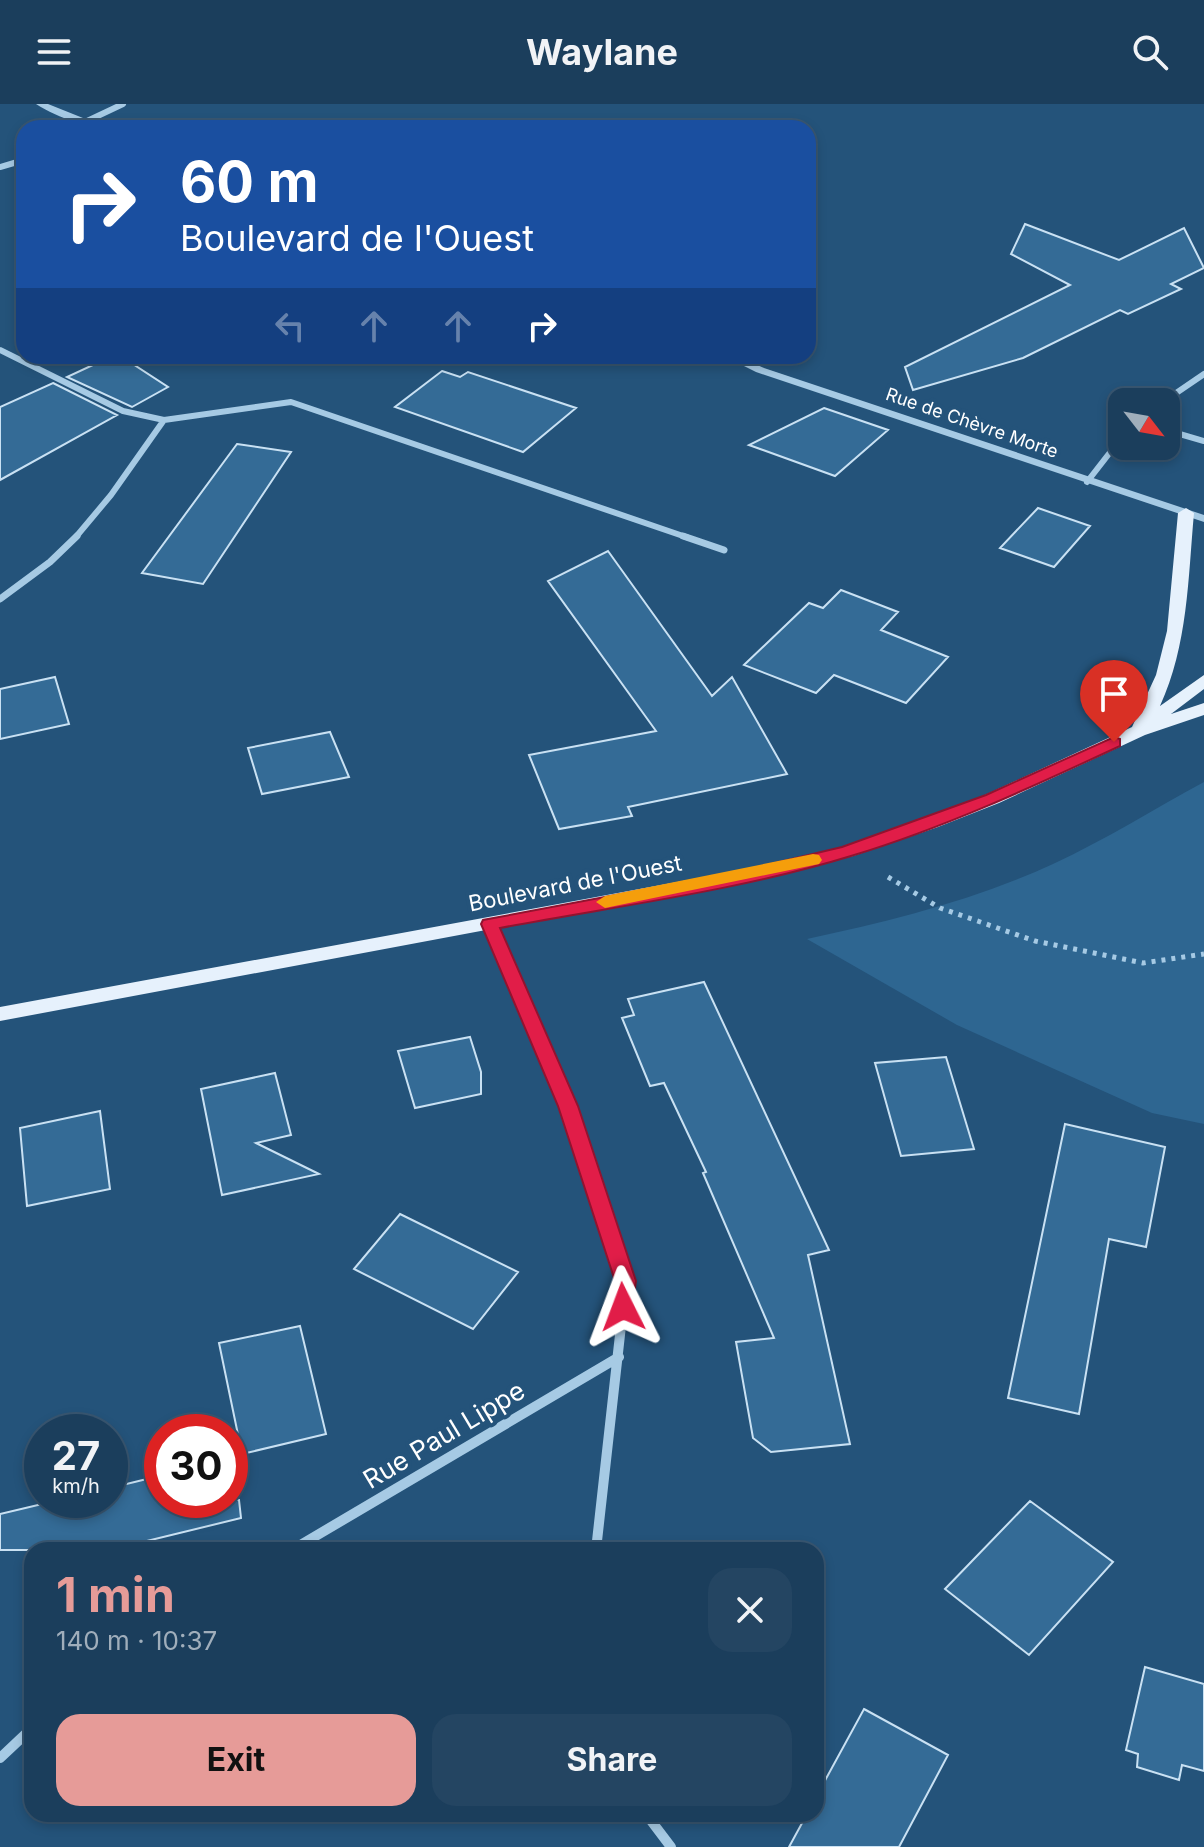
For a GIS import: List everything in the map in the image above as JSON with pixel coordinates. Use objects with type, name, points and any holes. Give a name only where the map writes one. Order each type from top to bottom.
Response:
[{"type":"main road","points":[[1139,731],[1165,675],[1175,631],[1186,513]]},
{"type":"main road","name":"Boulevard de l'Ouest","points":[[1139,731],[1204,680]]},
{"type":"main road","name":"Boulevard de l'Ouest","points":[[0,1014],[737,877],[846,852],[992,799],[1139,731],[1204,709]]},
{"type":"street","points":[[40,104],[80,120]]},
{"type":"street","points":[[89,120],[123,104]]},
{"type":"street","points":[[28,364],[123,411],[164,420],[291,402],[724,550]]},
{"type":"street","name":"Rue de Chèvre Morte","points":[[747,364],[1087,482],[1204,519]]},
{"type":"street","points":[[1180,390],[1204,374]]},
{"type":"street","points":[[0,599],[49,565],[70,544],[91,521],[164,420]]},
{"type":"street","points":[[1180,434],[1204,441]]},
{"type":"street","points":[[1087,482],[1108,453]]},
{"type":"street","points":[[489,924],[568,1106],[626,1281],[597,1542]]},
{"type":"street","name":"Rue Paul Lippe","points":[[306,1542],[619,1357]]},
{"type":"street","points":[[0,1758],[24,1736]]},
{"type":"street","points":[[652,1822],[671,1847]]},
{"type":"path","points":[[846,852],[940,908],[1035,941],[1143,963],[1204,954]]},
{"type":"shaded area","points":[[1204,782],[1204,1124],[1152,1113],[957,1025],[807,939],[932,908],[1023,877],[1092,845]]},
{"type":"building","points":[[1025,224],[1119,260],[1184,228],[1204,268],[1171,284],[1181,289],[1128,314],[1120,310],[1023,358],[913,390],[905,367],[1070,285],[1011,254]]},
{"type":"building","points":[[95,364],[133,364],[168,387],[132,407],[67,377]]},
{"type":"building","points":[[442,371],[460,377],[468,372],[576,408],[523,452],[395,407]]},
{"type":"building","points":[[53,383],[117,415],[0,480],[0,407]]},
{"type":"building","points":[[824,408],[888,430],[835,476],[749,445]]},
{"type":"building","points":[[237,444],[291,452],[203,584],[142,573]]},
{"type":"building","points":[[1038,508],[1090,526],[1054,567],[1000,548]]},
{"type":"building","points":[[608,551],[712,696],[732,677],[787,774],[628,807],[632,816],[559,829],[529,755],[656,731],[548,581]]},
{"type":"building","points":[[841,590],[898,612],[881,630],[948,657],[906,703],[834,675],[816,693],[744,665],[809,603],[823,608]]},
{"type":"building","points":[[55,677],[69,724],[0,739],[0,689]]},
{"type":"building","points":[[330,732],[349,777],[262,794],[248,748]]},
{"type":"building","points":[[704,982],[829,1250],[808,1255],[850,1444],[771,1452],[753,1438],[736,1342],[774,1338],[703,1173],[706,1172],[664,1083],[650,1086],[622,1018],[634,1015],[628,999]]},
{"type":"building","points":[[470,1037],[481,1072],[481,1094],[415,1108],[398,1051]]},
{"type":"building","points":[[946,1057],[974,1149],[901,1156],[875,1063]]},
{"type":"building","points":[[275,1073],[291,1135],[256,1143],[319,1174],[222,1195],[201,1089]]},
{"type":"building","points":[[100,1111],[110,1189],[27,1206],[20,1128]]},
{"type":"building","points":[[1065,1124],[1165,1147],[1146,1247],[1109,1239],[1079,1414],[1008,1398]]},
{"type":"building","points":[[400,1214],[518,1272],[473,1329],[354,1269]]},
{"type":"building","points":[[300,1326],[326,1434],[248,1453],[248,1414],[234,1414],[219,1343]]},
{"type":"building","points":[[144,1480],[144,1518],[241,1518],[143,1542],[24,1542],[24,1550],[0,1550],[0,1514],[24,1508],[24,1518],[128,1518],[128,1484]]},
{"type":"building","points":[[1030,1501],[1113,1562],[1029,1655],[945,1589]]},
{"type":"building","points":[[1145,1667],[1204,1684],[1204,1771],[1182,1765],[1179,1780],[1137,1767],[1138,1754],[1126,1750]]},
{"type":"building","points":[[864,1709],[948,1755],[899,1847],[789,1847],[803,1822],[824,1822],[824,1782]]},
{"type":"slow traffic","points":[[605,902],[813,860]]},
{"type":"route","points":[[623,1307],[626,1281],[568,1106],[489,924],[737,877],[846,852],[992,799],[1114,742]]}]
